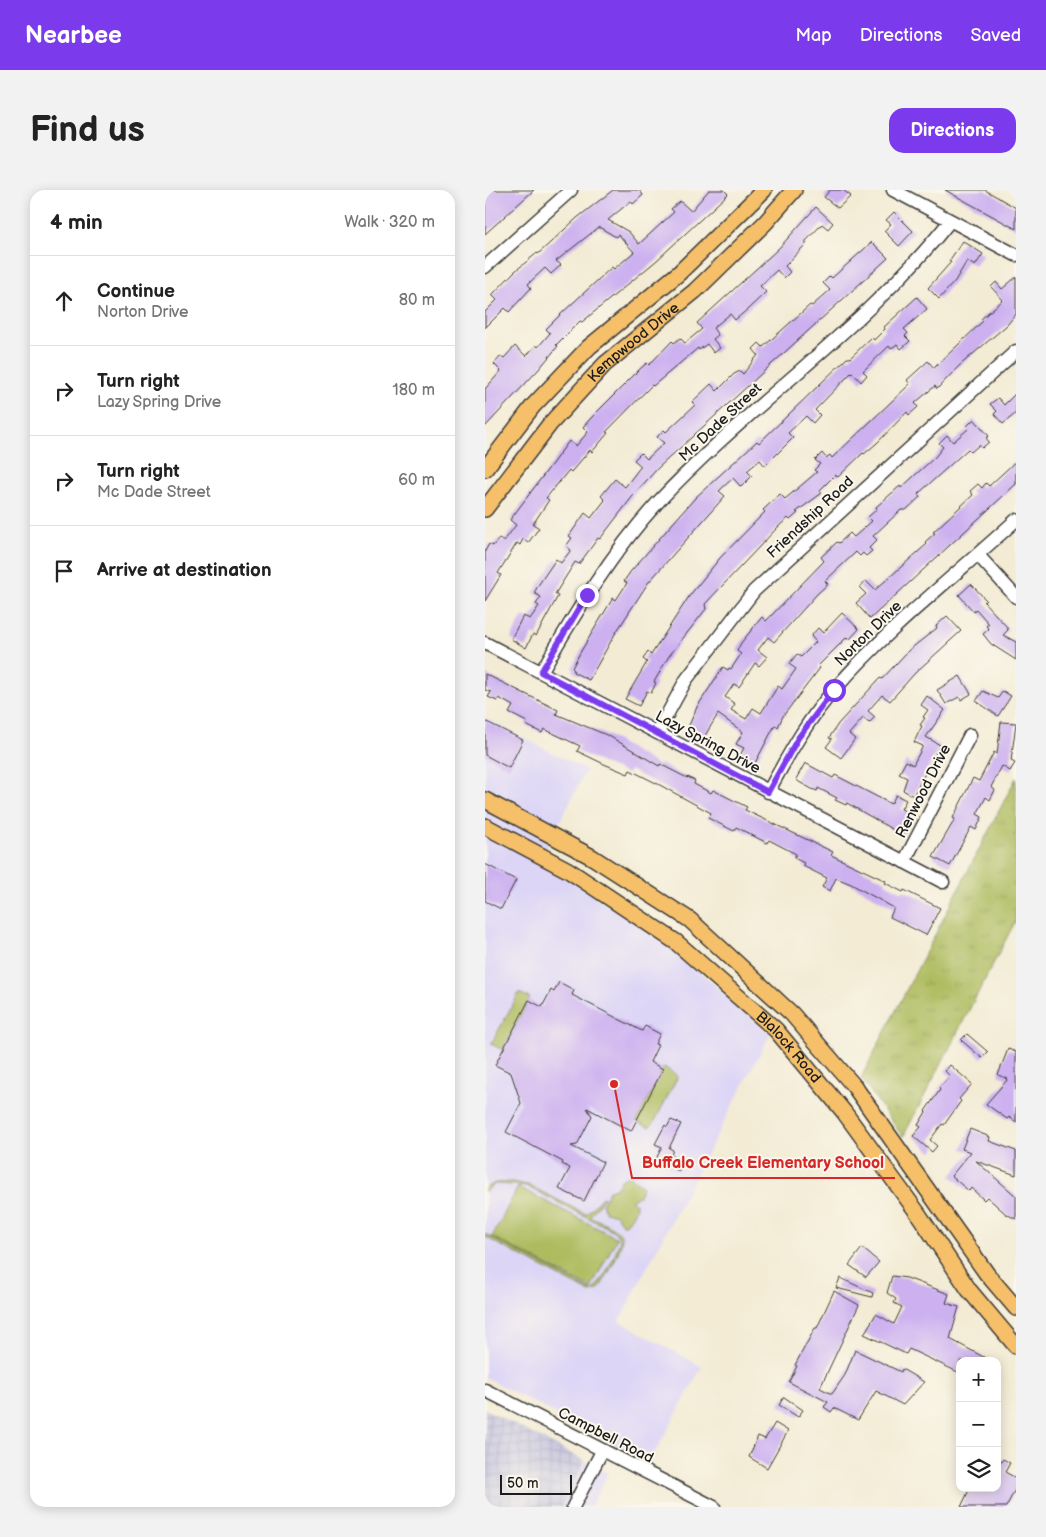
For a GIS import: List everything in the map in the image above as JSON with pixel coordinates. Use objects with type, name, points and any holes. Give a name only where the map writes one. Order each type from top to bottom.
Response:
[{"type":"main road","name":"Kempwood Drive","points":[[485,469],[533,406],[584,353],[679,273],[764,190]]},
{"type":"main road","name":"Kempwood Drive","points":[[485,509],[550,424],[600,370],[695,291],[765,223],[794,190]]},
{"type":"main road","points":[[584,353],[600,370]]},
{"type":"main road","name":"Blalock Road","points":[[485,800],[592,857],[690,920],[793,1014],[854,1086],[987,1274],[1016,1308]]},
{"type":"main road","name":"Blalock Road","points":[[485,826],[568,870],[676,942],[776,1030],[844,1112],[917,1212],[969,1290],[1016,1346]]},
{"type":"main road","points":[[530,850],[539,829]]},
{"type":"main road","points":[[568,870],[573,863],[592,857]]},
{"type":"street","points":[[485,267],[571,190]]},
{"type":"street","points":[[893,190],[1016,255]]},
{"type":"street","name":"Mc Dade Street","points":[[541,672],[587,595],[659,502],[893,285],[930,246],[950,221]]},
{"type":"street","name":"Friendship Road","points":[[657,734],[686,680],[754,591],[1016,351]]},
{"type":"street","name":"Norton Drive","points":[[768,792],[798,738],[834,690],[884,638],[1016,520]]},
{"type":"street","points":[[978,555],[1016,597]]},
{"type":"street","name":"Lazy Spring Drive","points":[[485,643],[943,882]]},
{"type":"street","name":"Renwood Drive","points":[[905,862],[970,735]]},
{"type":"street","name":"Campbell Road","points":[[485,1390],[714,1507]]},
{"type":"street","points":[[573,1507],[602,1451]]},
{"type":"shaded area","points":[[485,718],[586,770],[538,864],[571,881],[671,946],[770,1034],[619,1321],[702,1367],[649,1463],[485,1377]]},
{"type":"shaded area","points":[[485,1409],[585,1461],[562,1507],[485,1507]]},
{"type":"shaded area","points":[[585,1461],[608,1473],[590,1507],[562,1507]]},
{"type":"green space","points":[[1016,778],[1016,920],[903,1137],[861,1078]]},
{"type":"green space","points":[[519,993],[530,998],[503,1050],[491,1044]]},
{"type":"green space","points":[[664,1067],[678,1076],[654,1123],[649,1127],[636,1121]]},
{"type":"green space","points":[[628,1175],[643,1186],[639,1196],[631,1200],[636,1204],[633,1215],[626,1224],[622,1224],[616,1215],[605,1212],[602,1204],[609,1190],[616,1188],[620,1181]]},
{"type":"green space","points":[[512,1182],[528,1185],[584,1213],[587,1213],[604,1197],[590,1216],[615,1229],[622,1239],[614,1262],[598,1290],[590,1292],[585,1290],[485,1237],[485,1234],[591,1290],[600,1282],[616,1252],[620,1239],[614,1231],[526,1186],[495,1184],[485,1192],[485,1188],[495,1183]]},
{"type":"green space","points":[[518,1187],[617,1238],[591,1288],[492,1237]]},
{"type":"building","points":[[485,190],[534,190],[485,234]]},
{"type":"building","points":[[613,190],[639,190],[643,195],[633,204],[631,201],[608,220],[629,232],[639,244],[674,212],[671,209],[680,201],[691,211],[709,190],[724,190],[728,194],[656,261],[582,322],[580,321],[556,345],[558,346],[539,369],[485,427],[485,389],[501,371],[494,364],[501,356],[504,358],[515,346],[526,356],[536,345],[538,347],[550,333],[546,329],[562,313],[612,267],[614,269],[634,252],[618,234],[616,237],[599,227],[556,261],[561,265],[551,274],[545,268],[528,284],[531,288],[509,312],[505,308],[485,328],[485,312],[497,300],[492,295],[514,272]]},
{"type":"building","points":[[830,190],[843,190],[851,196],[838,208],[824,197]]},
{"type":"building","points":[[945,190],[985,190],[1016,208],[1016,229]]},
{"type":"building","points":[[816,207],[833,223],[828,229],[822,224],[805,242],[807,243],[785,266],[790,272],[784,278],[777,270],[760,286],[766,292],[748,309],[735,320],[730,314],[713,328],[718,335],[713,339],[720,348],[714,353],[707,344],[699,350],[698,348],[652,385],[606,432],[608,433],[592,452],[590,450],[571,472],[569,470],[546,498],[549,500],[533,524],[539,528],[528,543],[523,539],[520,545],[517,543],[498,573],[501,575],[485,601],[485,551],[489,544],[493,546],[499,538],[504,541],[516,525],[510,520],[569,441],[576,446],[588,432],[583,427],[590,419],[641,368],[647,363],[649,365],[672,341],[674,343],[680,338],[685,343],[702,329],[697,323],[779,248]]},
{"type":"building","points":[[894,212],[913,231],[899,246],[884,231],[891,224],[886,220]]},
{"type":"building","points":[[963,241],[983,254],[975,266],[967,261],[955,281],[939,299],[928,288],[951,262],[949,261]]},
{"type":"building","points":[[872,242],[888,258],[658,468],[636,492],[600,539],[598,538],[579,564],[575,562],[555,594],[558,596],[536,636],[533,634],[526,648],[511,639],[523,616],[530,619],[539,606],[536,604],[541,597],[534,593],[539,584],[556,559],[561,563],[571,550],[566,546],[572,538],[569,536],[585,513],[591,518],[605,500],[601,496],[615,479],[625,487],[641,466],[634,460],[641,453],[647,459],[664,443],[657,437],[664,430],[666,432],[695,405],[692,402],[711,384],[717,391],[734,374],[740,371],[743,374],[758,355],[753,349],[759,343],[763,347],[810,305],[812,306],[830,290],[823,283],[830,276],[832,278]]},
{"type":"building","points":[[1016,277],[1016,314],[1007,325],[959,366],[937,389],[935,386],[915,403],[918,407],[909,415],[907,412],[877,443],[863,453],[838,477],[835,475],[820,490],[822,493],[796,512],[798,513],[790,520],[788,518],[778,527],[705,604],[706,609],[669,656],[654,682],[656,683],[651,693],[647,691],[639,706],[625,699],[647,662],[643,659],[648,652],[651,655],[690,595],[720,558],[765,512],[763,510],[780,494],[785,499],[817,472],[814,470],[820,464],[815,460],[822,453],[826,458],[830,455],[832,458],[910,384],[907,380],[928,361],[934,368],[983,321],[981,319],[1003,300],[991,287],[996,282],[1002,289]]},
{"type":"building","points":[[917,297],[927,309],[904,329],[908,333],[905,336],[910,341],[901,349],[897,344],[891,349],[889,346],[863,371],[867,375],[861,382],[852,372],[815,410],[820,415],[813,423],[806,416],[788,433],[793,438],[765,466],[760,460],[747,471],[752,476],[741,487],[733,478],[719,491],[725,496],[648,583],[615,634],[589,680],[573,672],[572,668],[581,651],[613,598],[616,600],[627,583],[624,581],[631,571],[695,498],[757,441],[759,443],[847,358],[850,358],[872,337],[874,340],[885,329],[884,327]]},
{"type":"building","points":[[1016,393],[1016,413],[1003,424],[994,414],[997,411],[990,404],[998,398],[1004,405]]},
{"type":"building","points":[[974,419],[989,436],[986,438],[989,442],[982,448],[979,445],[971,452],[968,449],[918,494],[920,497],[906,510],[901,510],[873,536],[877,540],[869,548],[872,551],[866,556],[863,553],[860,556],[856,552],[825,581],[828,584],[774,642],[768,637],[758,650],[767,657],[759,666],[755,663],[739,687],[734,684],[725,697],[735,704],[731,710],[746,719],[753,708],[761,713],[778,686],[782,689],[796,669],[789,664],[797,654],[801,657],[816,642],[811,636],[818,628],[823,633],[842,613],[859,629],[849,640],[847,637],[818,666],[820,668],[783,716],[778,727],[775,725],[754,765],[739,757],[744,748],[736,744],[743,732],[718,714],[703,739],[687,730],[697,707],[723,667],[728,670],[729,668],[731,669],[741,654],[737,651],[741,643],[762,617],[766,621],[824,561],[821,557],[837,542],[839,543],[850,533],[854,537],[872,521],[868,517],[877,509],[876,507],[900,486],[901,488],[935,457],[943,447],[939,443],[947,435],[953,442],[968,429],[966,427]]},
{"type":"building","points":[[1016,461],[1016,484],[870,619],[856,603],[866,594],[859,587],[866,581],[875,590],[927,544],[925,542],[935,533],[933,532],[973,495],[970,491],[978,484],[982,488],[986,483],[989,486]]},
{"type":"building","points":[[971,584],[986,600],[984,602],[1006,626],[1008,630],[1003,635],[1016,642],[1016,660],[991,644],[983,634],[989,629],[986,626],[989,624],[976,609],[974,612],[959,595]]},
{"type":"building","points":[[947,616],[961,631],[915,673],[890,701],[882,695],[868,711],[875,717],[869,723],[863,718],[849,734],[855,739],[841,758],[826,747],[832,739],[829,738],[838,724],[880,678],[882,679],[909,650],[937,628],[936,626]]},
{"type":"building","points":[[485,674],[558,710],[556,714],[609,736],[659,766],[660,764],[688,777],[695,781],[694,784],[711,793],[713,790],[747,807],[745,810],[833,852],[831,855],[886,881],[885,883],[940,908],[926,935],[890,917],[894,908],[851,884],[836,878],[830,891],[822,887],[827,878],[803,866],[804,863],[794,858],[796,854],[769,840],[767,843],[736,827],[734,831],[708,818],[711,813],[658,784],[630,770],[628,774],[604,764],[577,751],[580,746],[544,729],[542,733],[526,725],[527,722],[509,713],[513,706],[499,698],[497,701],[488,697],[491,692],[485,690]]},
{"type":"building","points":[[960,676],[971,694],[961,700],[959,697],[946,704],[937,690]]},
{"type":"building","points":[[983,691],[998,698],[1003,691],[1011,696],[998,716],[976,701]]},
{"type":"building","points":[[927,696],[945,710],[926,737],[940,745],[913,796],[903,790],[907,778],[899,774],[906,761],[913,765],[923,746],[914,742],[922,726],[920,725],[925,718],[923,717],[928,710],[921,705]]},
{"type":"building","points":[[485,721],[523,740],[509,768],[485,755]]},
{"type":"building","points":[[1001,722],[1016,723],[1011,761],[1015,763],[1010,771],[1002,766],[991,787],[995,790],[990,800],[986,797],[977,814],[982,817],[976,830],[971,827],[950,866],[933,857],[955,819],[953,818],[973,778],[979,781],[994,752],[997,754]]},
{"type":"building","points":[[805,763],[833,778],[835,775],[891,804],[896,795],[906,800],[901,809],[913,815],[902,835],[847,803],[846,805],[835,800],[837,798],[818,788],[817,791],[799,782],[796,779]]},
{"type":"building","points":[[485,864],[516,880],[501,909],[485,901]]},
{"type":"building","points":[[559,982],[574,990],[572,995],[642,1031],[645,1026],[660,1034],[655,1044],[658,1045],[650,1062],[663,1069],[631,1131],[587,1108],[592,1116],[577,1145],[571,1146],[603,1162],[584,1201],[559,1189],[570,1168],[562,1164],[563,1162],[506,1132],[521,1103],[511,1073],[495,1065],[529,1000],[542,1007],[551,990],[554,992]]},
{"type":"building","points":[[967,1034],[988,1052],[982,1058],[961,1040]]},
{"type":"building","points":[[1008,1049],[1016,1052],[1016,1122],[1009,1117],[1007,1119],[986,1104],[1008,1079],[998,1075]]},
{"type":"building","points":[[950,1065],[972,1084],[959,1099],[961,1101],[944,1125],[942,1124],[930,1140],[937,1146],[932,1152],[913,1136],[921,1127],[918,1125],[925,1111],[940,1090],[939,1088],[950,1076],[945,1071]]},
{"type":"building","points":[[671,1120],[681,1124],[669,1148],[673,1150],[671,1155],[683,1162],[679,1171],[656,1159],[662,1147],[655,1144],[665,1125],[667,1127]]},
{"type":"building","points":[[970,1129],[990,1137],[989,1141],[1016,1151],[1016,1175],[976,1161],[1016,1196],[1016,1219],[1006,1214],[987,1197],[984,1200],[971,1188],[969,1191],[951,1176],[971,1152],[962,1149]]},
{"type":"building","points":[[862,1248],[879,1262],[866,1277],[849,1265]]},
{"type":"building","points":[[892,1276],[907,1278],[949,1294],[946,1303],[959,1307],[950,1339],[984,1357],[956,1357],[956,1371],[909,1349],[906,1354],[864,1334],[876,1314],[894,1324],[902,1307],[894,1303],[896,1299],[887,1293]]},
{"type":"building","points":[[840,1278],[873,1293],[872,1297],[836,1288]]},
{"type":"building","points":[[834,1291],[859,1305],[820,1388],[832,1394],[845,1375],[855,1350],[901,1372],[902,1369],[924,1382],[903,1405],[876,1391],[858,1420],[834,1408],[831,1412],[824,1407],[828,1402],[789,1382],[797,1366],[795,1365],[815,1328],[817,1328]]},
{"type":"building","points":[[784,1397],[803,1410],[798,1417],[779,1405]]},
{"type":"building","points":[[775,1423],[788,1431],[767,1468],[749,1457],[758,1436],[765,1439]]},
{"type":"building","points":[[1003,1459],[1010,1463],[1005,1472],[1016,1478],[1016,1488],[1006,1507],[961,1507],[968,1492],[1001,1492],[1001,1462]]},
{"type":"place","name":"Buffalo Creek Elementary School","points":[[614,1084]]},
{"type":"route","points":[[587,595],[541,672],[768,792],[798,738],[834,690]]}]
